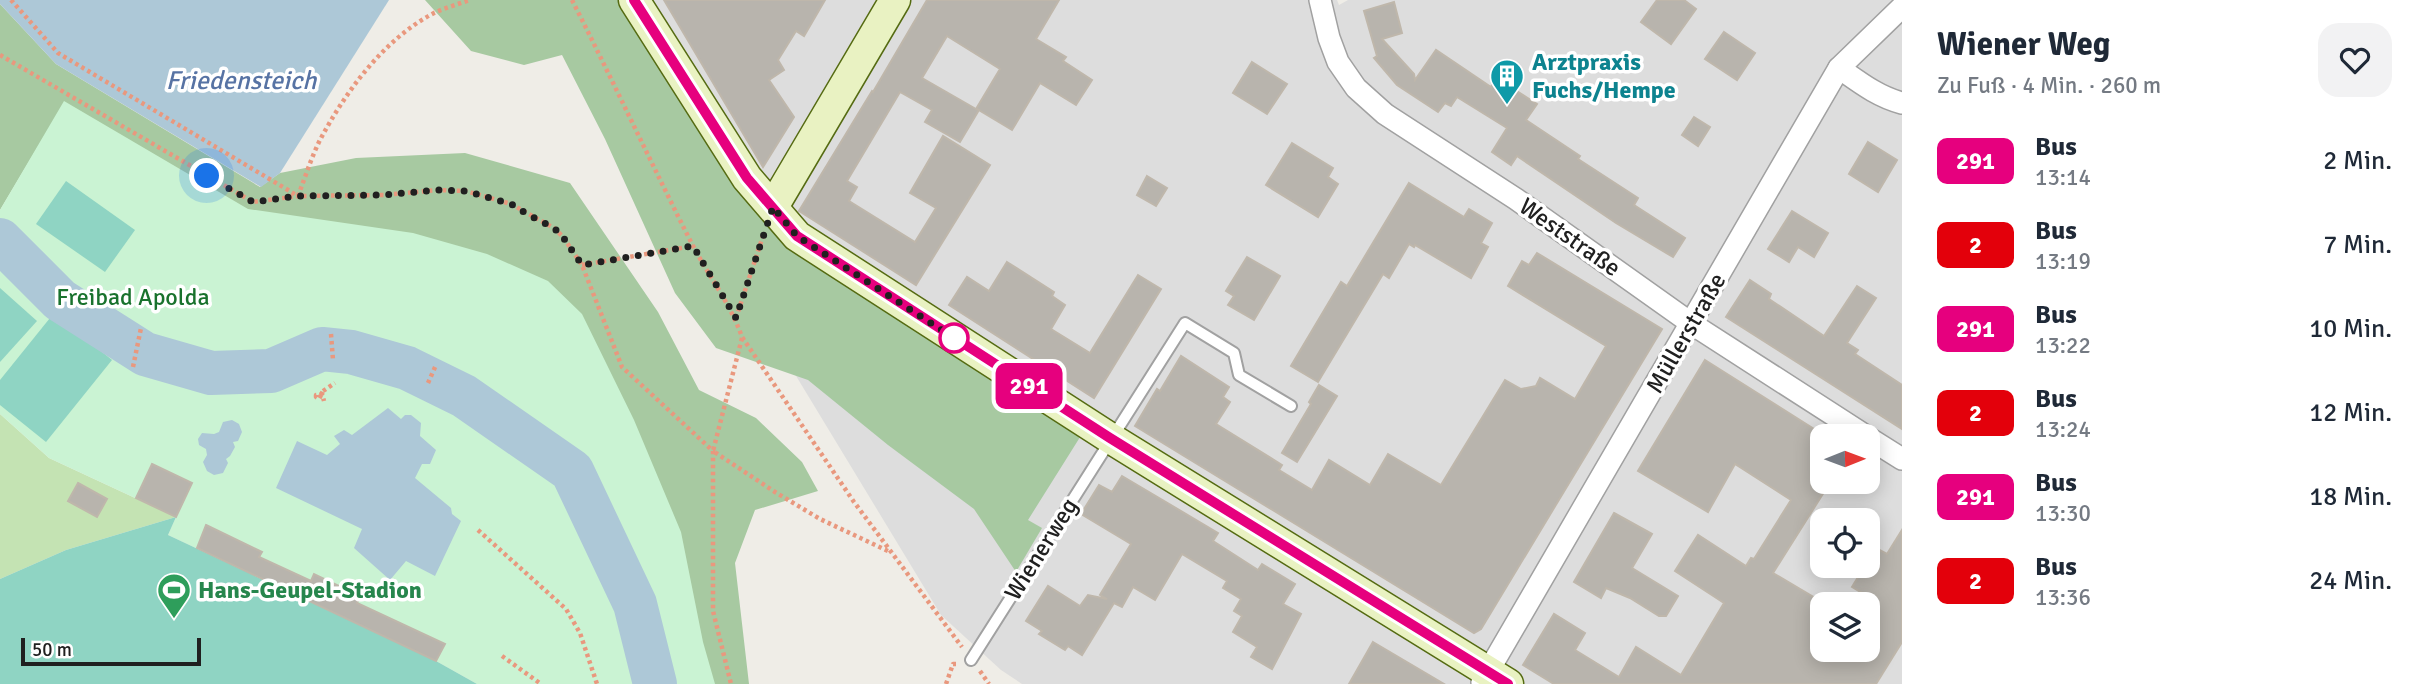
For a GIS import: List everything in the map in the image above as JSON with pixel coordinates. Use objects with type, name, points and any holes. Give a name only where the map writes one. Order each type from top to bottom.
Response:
[{"type":"street","points":[[634,0],[747,178],[797,236],[1492,680]]},
{"type":"street","points":[[773,207],[895,0]]},
{"type":"street","name":"Weststraße","points":[[1320,0],[1338,62],[1356,88],[1385,114],[1516,199],[1692,324],[1848,424]]},
{"type":"street","name":"Müllerstraße","points":[[1492,680],[1839,68],[1902,7]]},
{"type":"street","points":[[1839,68],[1869,89],[1889,100],[1902,103]]},
{"type":"street","name":"Weststraße","points":[[1880,445],[1902,459]]},
{"type":"lane","name":"Wienerweg","points":[[971,660],[1185,323],[1234,353],[1239,375],[1291,406]]},
{"type":"path","points":[[11,0],[58,53],[298,196]]},
{"type":"path","points":[[298,196],[319,142],[339,108],[377,57],[400,36],[435,13],[470,0]]},
{"type":"path","points":[[572,0],[693,246],[736,318],[742,337],[890,553],[989,684]]},
{"type":"path","points":[[0,55],[253,202],[298,196],[466,191],[511,204],[554,228],[582,265],[622,367],[713,451],[820,519],[890,553]]},
{"type":"path","points":[[736,318],[773,207]]},
{"type":"path","points":[[582,265],[693,246]]},
{"type":"path","points":[[133,367],[141,328]]},
{"type":"path","points":[[331,334],[333,360]]},
{"type":"path","points":[[731,684],[713,611],[713,451],[742,337]]},
{"type":"path","points":[[428,383],[436,365]]},
{"type":"path","points":[[324,401],[322,394],[316,395],[319,399],[321,395],[335,383]]},
{"type":"path","points":[[478,530],[566,609],[580,633],[597,684]]},
{"type":"path","points":[[502,656],[541,684]]},
{"type":"shaded area","points":[[584,0],[1337,0],[1339,5],[1348,0],[1902,0],[1902,684],[1022,684],[1001,670],[941,615],[727,262]]},
{"type":"green space","points":[[425,0],[622,0],[743,194],[1082,434],[1028,520],[1042,528],[1016,572],[974,509],[888,445],[808,380],[716,348],[675,293],[605,139],[562,55],[524,65],[471,51]]},
{"type":"green space","points":[[0,4],[56,64],[260,187],[280,173],[356,158],[465,153],[570,183],[658,312],[699,390],[756,418],[802,462],[818,491],[755,510],[735,563],[749,684],[605,684],[64,103],[0,210]]},
{"type":"green space","name":"Freibad Apolda","points":[[64,101],[248,209],[413,233],[487,254],[548,281],[582,314],[634,420],[681,532],[703,642],[715,684],[477,684],[436,661],[168,535],[176,517],[49,458],[0,414],[0,210]]},
{"type":"green space","points":[[66,181],[135,230],[105,272],[36,224]]},
{"type":"green space","points":[[0,288],[37,321],[0,362]]},
{"type":"green space","points":[[54,313],[112,360],[46,442],[0,405],[0,380]]},
{"type":"green space","points":[[0,414],[49,458],[176,517],[66,550],[0,579]]},
{"type":"green space","name":"Hans-Geupel-Stadion","points":[[176,517],[168,535],[436,661],[477,684],[0,684],[0,579],[66,550]]},
{"type":"water","name":"Friedensteich","points":[[0,0],[389,0],[280,173],[261,187],[56,64],[0,4]]},
{"type":"water","points":[[388,408],[401,419],[405,415],[411,415],[421,423],[420,436],[436,450],[430,464],[422,464],[415,478],[451,508],[452,514],[461,521],[435,576],[406,561],[390,580],[354,548],[362,529],[276,488],[297,441],[327,455],[340,444],[334,436],[344,430],[352,435]]},
{"type":"water","points":[[232,420],[239,424],[242,432],[238,441],[233,442],[235,447],[226,459],[228,463],[223,473],[214,475],[207,471],[203,462],[207,455],[206,449],[199,445],[198,439],[202,433],[219,432],[223,422]]},
{"type":"building","points":[[664,0],[825,0],[804,36],[796,31],[778,60],[784,70],[769,80],[794,117],[763,167]]},
{"type":"building","points":[[927,0],[1059,0],[1036,39],[1066,57],[1063,61],[1092,80],[1076,105],[1040,83],[1012,130],[979,110],[960,142],[925,122],[932,110],[900,92],[847,181],[857,187],[849,201],[915,242],[936,208],[910,193],[943,136],[990,165],[916,285],[799,211]],"holes":[[[947,36],[1000,69],[976,109],[922,78]]]},
{"type":"building","points":[[1657,0],[1684,0],[1696,9],[1671,44],[1641,22]]},
{"type":"building","points":[[1394,2],[1402,33],[1382,39],[1414,74],[1415,80],[1436,50],[1491,87],[1496,78],[1537,104],[1526,120],[1580,156],[1578,159],[1638,198],[1634,205],[1685,238],[1673,257],[1616,223],[1517,156],[1511,165],[1492,152],[1507,128],[1457,97],[1451,106],[1445,103],[1438,112],[1397,85],[1374,58],[1377,56],[1364,11]]},
{"type":"building","points":[[1724,32],[1755,53],[1737,80],[1705,59]]},
{"type":"building","points":[[1252,62],[1287,84],[1267,114],[1233,93]]},
{"type":"building","points":[[1694,117],[1710,127],[1698,146],[1682,135]]},
{"type":"building","points":[[1868,142],[1897,160],[1878,192],[1849,174]]},
{"type":"building","points":[[1292,143],[1333,168],[1328,177],[1338,184],[1318,217],[1266,185]]},
{"type":"building","points":[[1147,176],[1167,188],[1156,206],[1137,195]]},
{"type":"building","points":[[1409,183],[1464,217],[1469,209],[1492,223],[1481,243],[1488,247],[1471,278],[1409,244],[1389,278],[1383,274],[1318,382],[1291,366],[1341,282],[1347,286]]},
{"type":"building","points":[[1792,211],[1828,233],[1814,257],[1798,247],[1789,262],[1768,249]]},
{"type":"building","points":[[1537,253],[1662,329],[1481,629],[1474,633],[1135,426],[1181,356],[1229,387],[1223,397],[1230,402],[1216,424],[1282,465],[1279,470],[1312,490],[1329,460],[1370,485],[1388,454],[1441,485],[1505,380],[1521,389],[1536,386],[1540,378],[1575,399],[1606,346],[1508,286],[1522,261],[1529,265]]},
{"type":"building","points":[[1247,257],[1280,276],[1254,320],[1228,305],[1234,296],[1226,291]]},
{"type":"building","points":[[1007,262],[1054,292],[1052,296],[1065,305],[1051,329],[1090,353],[1138,275],[1161,289],[1094,398],[949,305],[967,277],[989,291]]},
{"type":"building","points":[[1750,280],[1771,294],[1769,299],[1824,336],[1857,286],[1876,298],[1847,343],[1858,350],[1855,354],[1902,385],[1902,429],[1726,317]]},
{"type":"building","points":[[1705,360],[1810,426],[1810,494],[1823,494],[1814,508],[1810,508],[1810,514],[1773,573],[1810,595],[1810,662],[1880,662],[1880,592],[1860,592],[1852,587],[1858,578],[1880,578],[1880,550],[1887,554],[1902,530],[1902,642],[1876,684],[1554,684],[1523,665],[1554,614],[1585,633],[1575,650],[1619,677],[1636,647],[1681,675],[1724,603],[1675,571],[1698,535],[1746,566],[1751,558],[1754,559],[1791,500],[1735,464],[1708,512],[1638,471]]},
{"type":"building","points":[[1319,385],[1337,396],[1297,462],[1282,453]]},
{"type":"building","points":[[152,464],[192,483],[176,517],[136,498]]},
{"type":"building","points":[[1122,476],[1218,533],[1213,541],[1258,570],[1262,564],[1295,584],[1283,604],[1301,614],[1272,669],[1251,657],[1257,647],[1233,632],[1242,616],[1234,611],[1241,599],[1223,588],[1227,581],[1182,554],[1155,600],[1133,587],[1122,607],[1114,603],[1082,655],[1068,646],[1065,650],[1039,634],[1042,631],[1026,621],[1048,586],[1080,606],[1088,595],[1107,599],[1100,595],[1131,544],[1081,514],[1099,485],[1112,492]]},
{"type":"building","points":[[78,483],[107,499],[97,517],[68,501]]},
{"type":"building","points":[[1614,513],[1652,534],[1632,568],[1678,596],[1666,616],[1659,616],[1630,598],[1606,588],[1601,598],[1574,582]]},
{"type":"building","points":[[206,525],[262,552],[259,557],[311,581],[314,574],[360,596],[357,603],[445,644],[436,661],[197,548]]},
{"type":"building","points":[[1373,642],[1444,684],[1349,684]]},
{"type":"waterway","points":[[0,240],[60,300],[145,354],[211,373],[271,371],[322,349],[351,352],[407,368],[464,396],[572,471],[635,604],[655,684]]},
{"type":"bus line","name":"291","points":[[634,0],[747,178],[797,236],[1110,438],[1508,684]]},
{"type":"place","name":"Arztpraxis Fuchs/Hempe","points":[[1507,106]]},
{"type":"place","name":"Hans-Geupel-Stadion","points":[[174,620]]},
{"type":"route","points":[[207,176],[253,202],[298,196],[466,191],[511,204],[554,228],[582,265],[693,246],[736,318],[773,207],[797,236],[954,338]]}]
